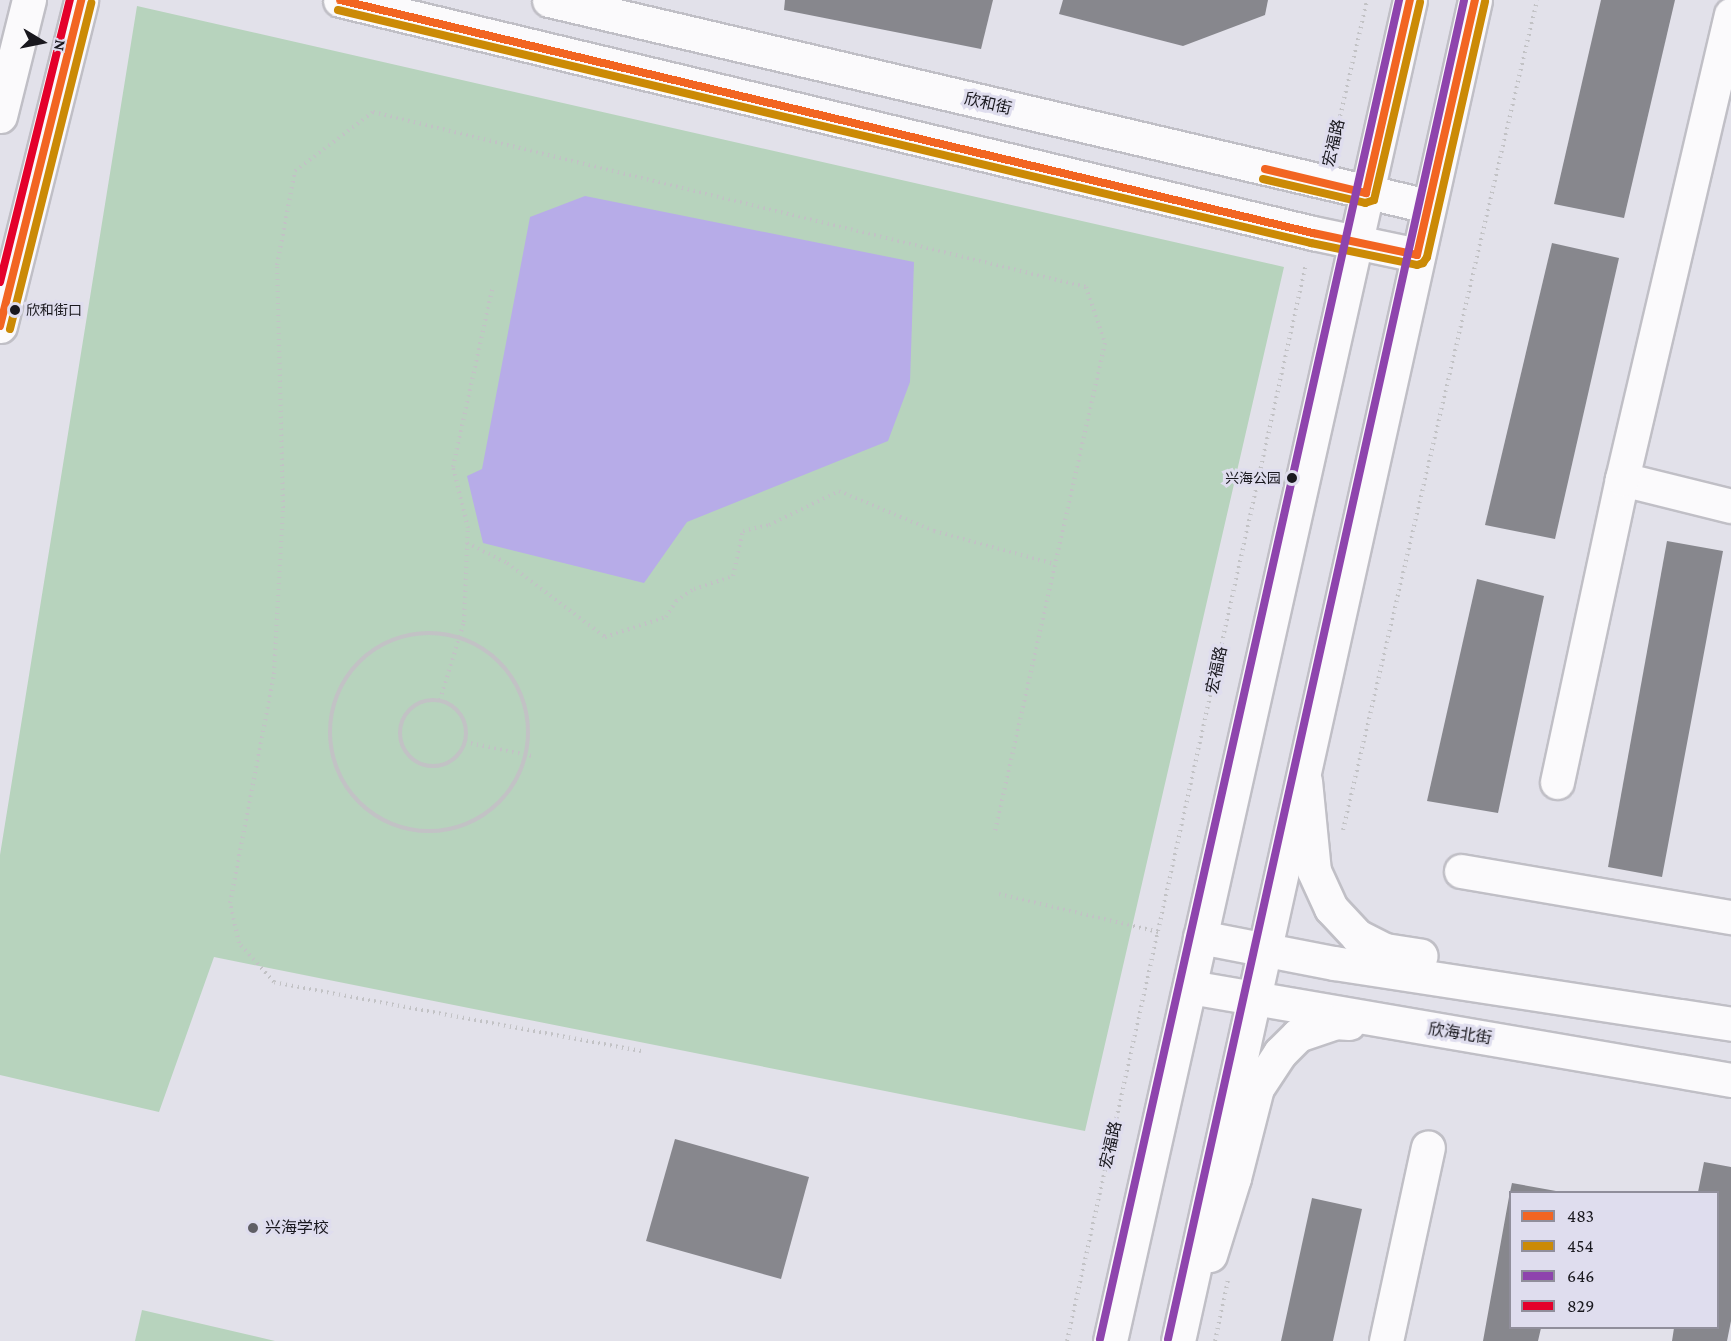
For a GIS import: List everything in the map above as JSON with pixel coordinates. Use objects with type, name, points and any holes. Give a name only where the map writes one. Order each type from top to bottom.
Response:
[{"type":"street","points":[[0,116],[29,0]]},
{"type":"street","points":[[0,326],[81,0]]},
{"type":"street","points":[[340,0],[1312,233],[1417,255]]},
{"type":"street","name":"欣和街","points":[[549,0],[1428,206]]},
{"type":"street","points":[[1110,1341],[1410,0]]},
{"type":"street","points":[[1178,1341],[1474,0]]},
{"type":"street","points":[[1557,782],[1622,479],[1731,15]]},
{"type":"street","points":[[1622,479],[1731,506]]},
{"type":"street","points":[[1304,768],[1314,871],[1331,908],[1357,936],[1385,950],[1545,976],[1646,1011]]},
{"type":"street","points":[[1461,871],[1731,917]]},
{"type":"street","points":[[1200,937],[1263,950],[1731,1024]]},
{"type":"street","name":"欣海北街","points":[[1190,987],[1253,1000],[1731,1080]]},
{"type":"street","points":[[1178,1341],[1213,1247],[1257,1088],[1280,1053],[1298,1035],[1335,1022],[1418,1028]]},
{"type":"street","points":[[1386,1341],[1428,1147]]},
{"type":"path","name":"宏福路","points":[[1324,183],[1367,0]]},
{"type":"path","points":[[1342,837],[1537,0]]},
{"type":"path","points":[[641,1051],[274,982],[239,943],[230,903],[274,674],[283,508],[276,265],[295,171],[373,112],[1086,286],[1105,343],[994,831]]},
{"type":"path","name":"宏福路","points":[[1067,1341],[1312,233]]},
{"type":"path","points":[[440,700],[464,622],[468,528],[453,467],[492,289]]},
{"type":"path","points":[[467,543],[507,563],[605,637],[666,616],[676,601],[694,589],[733,576],[743,531],[770,525],[839,491],[933,531],[1055,564]]},
{"type":"path","points":[[443,633],[460,638],[474,643],[501,663],[520,691],[528,724],[525,755],[511,788],[488,813],[458,828],[425,832],[392,825],[363,808],[343,783],[331,753],[330,722],[338,691],[356,664],[381,645],[412,634],[443,633]]},
{"type":"path","points":[[440,700],[451,704],[464,721],[465,742],[460,752],[443,765],[421,764],[405,750],[401,729],[410,710],[419,703],[440,700]]},
{"type":"path","points":[[465,742],[532,756]]},
{"type":"path","points":[[999,894],[1159,932]]},
{"type":"green space","name":"兴海公园","points":[[137,6],[1284,267],[1085,1131],[214,957],[159,1112],[0,1075],[0,855]]},
{"type":"green space","points":[[142,1310],[275,1341],[135,1341]]},
{"type":"shaded area","points":[[585,196],[914,262],[910,382],[888,441],[687,522],[644,583],[483,543],[467,476],[482,469],[530,217]]},
{"type":"building","points":[[785,0],[993,0],[981,49],[784,10]]},
{"type":"building","points":[[1063,0],[1268,0],[1265,15],[1183,46],[1059,14]]},
{"type":"building","points":[[1601,0],[1675,0],[1624,218],[1554,204]]},
{"type":"building","points":[[1552,243],[1619,258],[1555,539],[1485,525]]},
{"type":"building","points":[[1667,541],[1723,551],[1662,877],[1608,867]]},
{"type":"building","points":[[1477,579],[1544,596],[1498,813],[1427,801]]},
{"type":"building","points":[[675,1139],[809,1177],[781,1279],[646,1241]]},
{"type":"building","points":[[1704,1162],[1731,1167],[1731,1321],[1727,1341],[1672,1341],[1674,1329],[1719,1329],[1719,1191],[1698,1191]]},
{"type":"building","points":[[1512,1183],[1556,1191],[1510,1191]]},
{"type":"building","points":[[1509,1197],[1509,1329],[1541,1329],[1538,1341],[1483,1341]]},
{"type":"building","points":[[1312,1198],[1362,1209],[1333,1341],[1281,1341]]},
{"type":"transit line","name":"829","points":[[0,282],[70,0]]},
{"type":"transit line","name":"483","points":[[0,326],[81,0]]},
{"type":"transit line","name":"483","points":[[340,0],[1313,233],[1417,255],[1475,0]]},
{"type":"transit line","name":"646","points":[[1100,1339],[1399,0]]},
{"type":"transit line","name":"483","points":[[1265,169],[1366,193],[1410,0]]},
{"type":"transit line","name":"646","points":[[1168,1339],[1464,0]]},
{"type":"transit line","name":"454","points":[[1263,179],[1365,203],[1374,200],[1420,2]]},
{"type":"transit line","name":"454","points":[[338,10],[1311,243],[1417,265],[1423,263],[1427,257],[1485,2]]},
{"type":"transit line","name":"454","points":[[10,329],[91,3]]},
{"type":"place","name":"欣和街口","points":[[15,310]]},
{"type":"place","name":"兴海公园","points":[[1292,478]]},
{"type":"place","name":"兴海学校","points":[[253,1228]]}]
